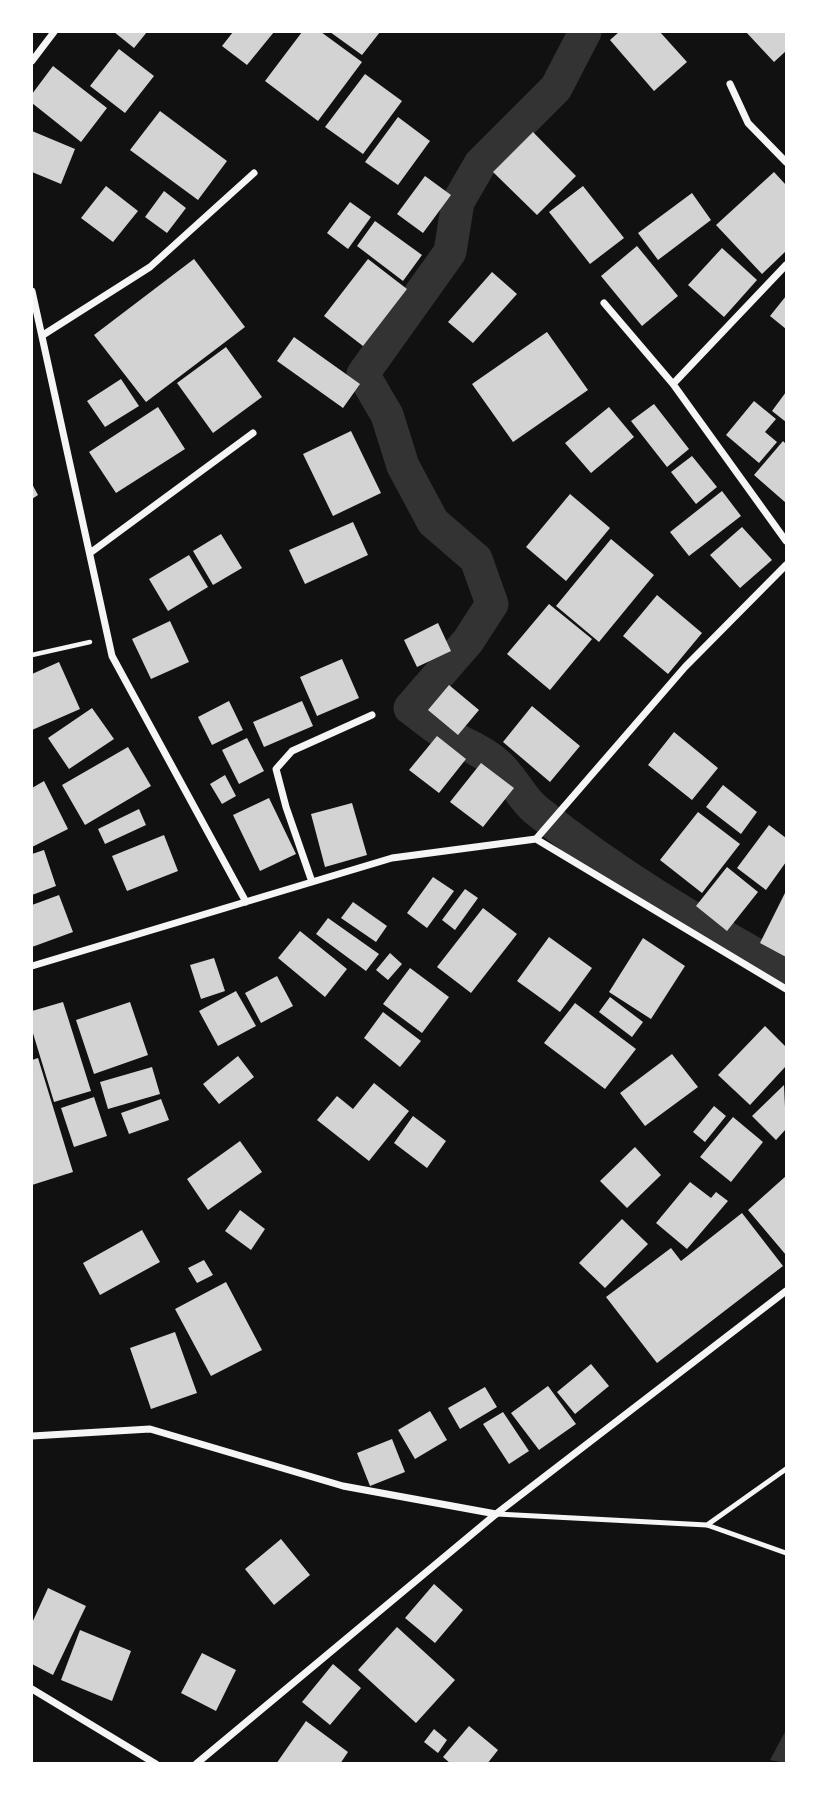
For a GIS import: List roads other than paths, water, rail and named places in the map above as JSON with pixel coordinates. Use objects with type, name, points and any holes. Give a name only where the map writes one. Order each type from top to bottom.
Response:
[{"type":"street","points":[[32,61],[54,32]]},
{"type":"street","points":[[730,84],[748,123],[786,162]]},
{"type":"street","points":[[43,335],[149,267],[254,173]]},
{"type":"street","points":[[673,384],[786,265]]},
{"type":"street","points":[[32,291],[112,656],[246,902]]},
{"type":"street","points":[[604,303],[673,384],[786,541]]},
{"type":"street","points":[[90,553],[253,433]]},
{"type":"street","points":[[536,839],[685,667],[786,565]]},
{"type":"street","points":[[312,882],[285,807],[276,769],[292,751],[372,715]]},
{"type":"street","points":[[32,966],[391,858],[536,839],[786,989]]},
{"type":"street","points":[[196,1763],[496,1514],[786,1291]]},
{"type":"street","points":[[32,1436],[150,1429],[343,1486],[496,1514]]},
{"type":"street","points":[[32,1689],[156,1763]]},
{"type":"lane","points":[[707,1525],[786,1469]]},
{"type":"lane","points":[[496,1514],[707,1525],[786,1553]]},
{"type":"waterway","points":[[585,32],[556,88],[480,164],[458,202],[450,252],[363,374],[387,415],[403,466],[433,522],[476,559],[492,604],[468,641],[410,708],[444,733],[489,757],[506,773],[536,810],[626,876],[689,916],[786,971]]}]
